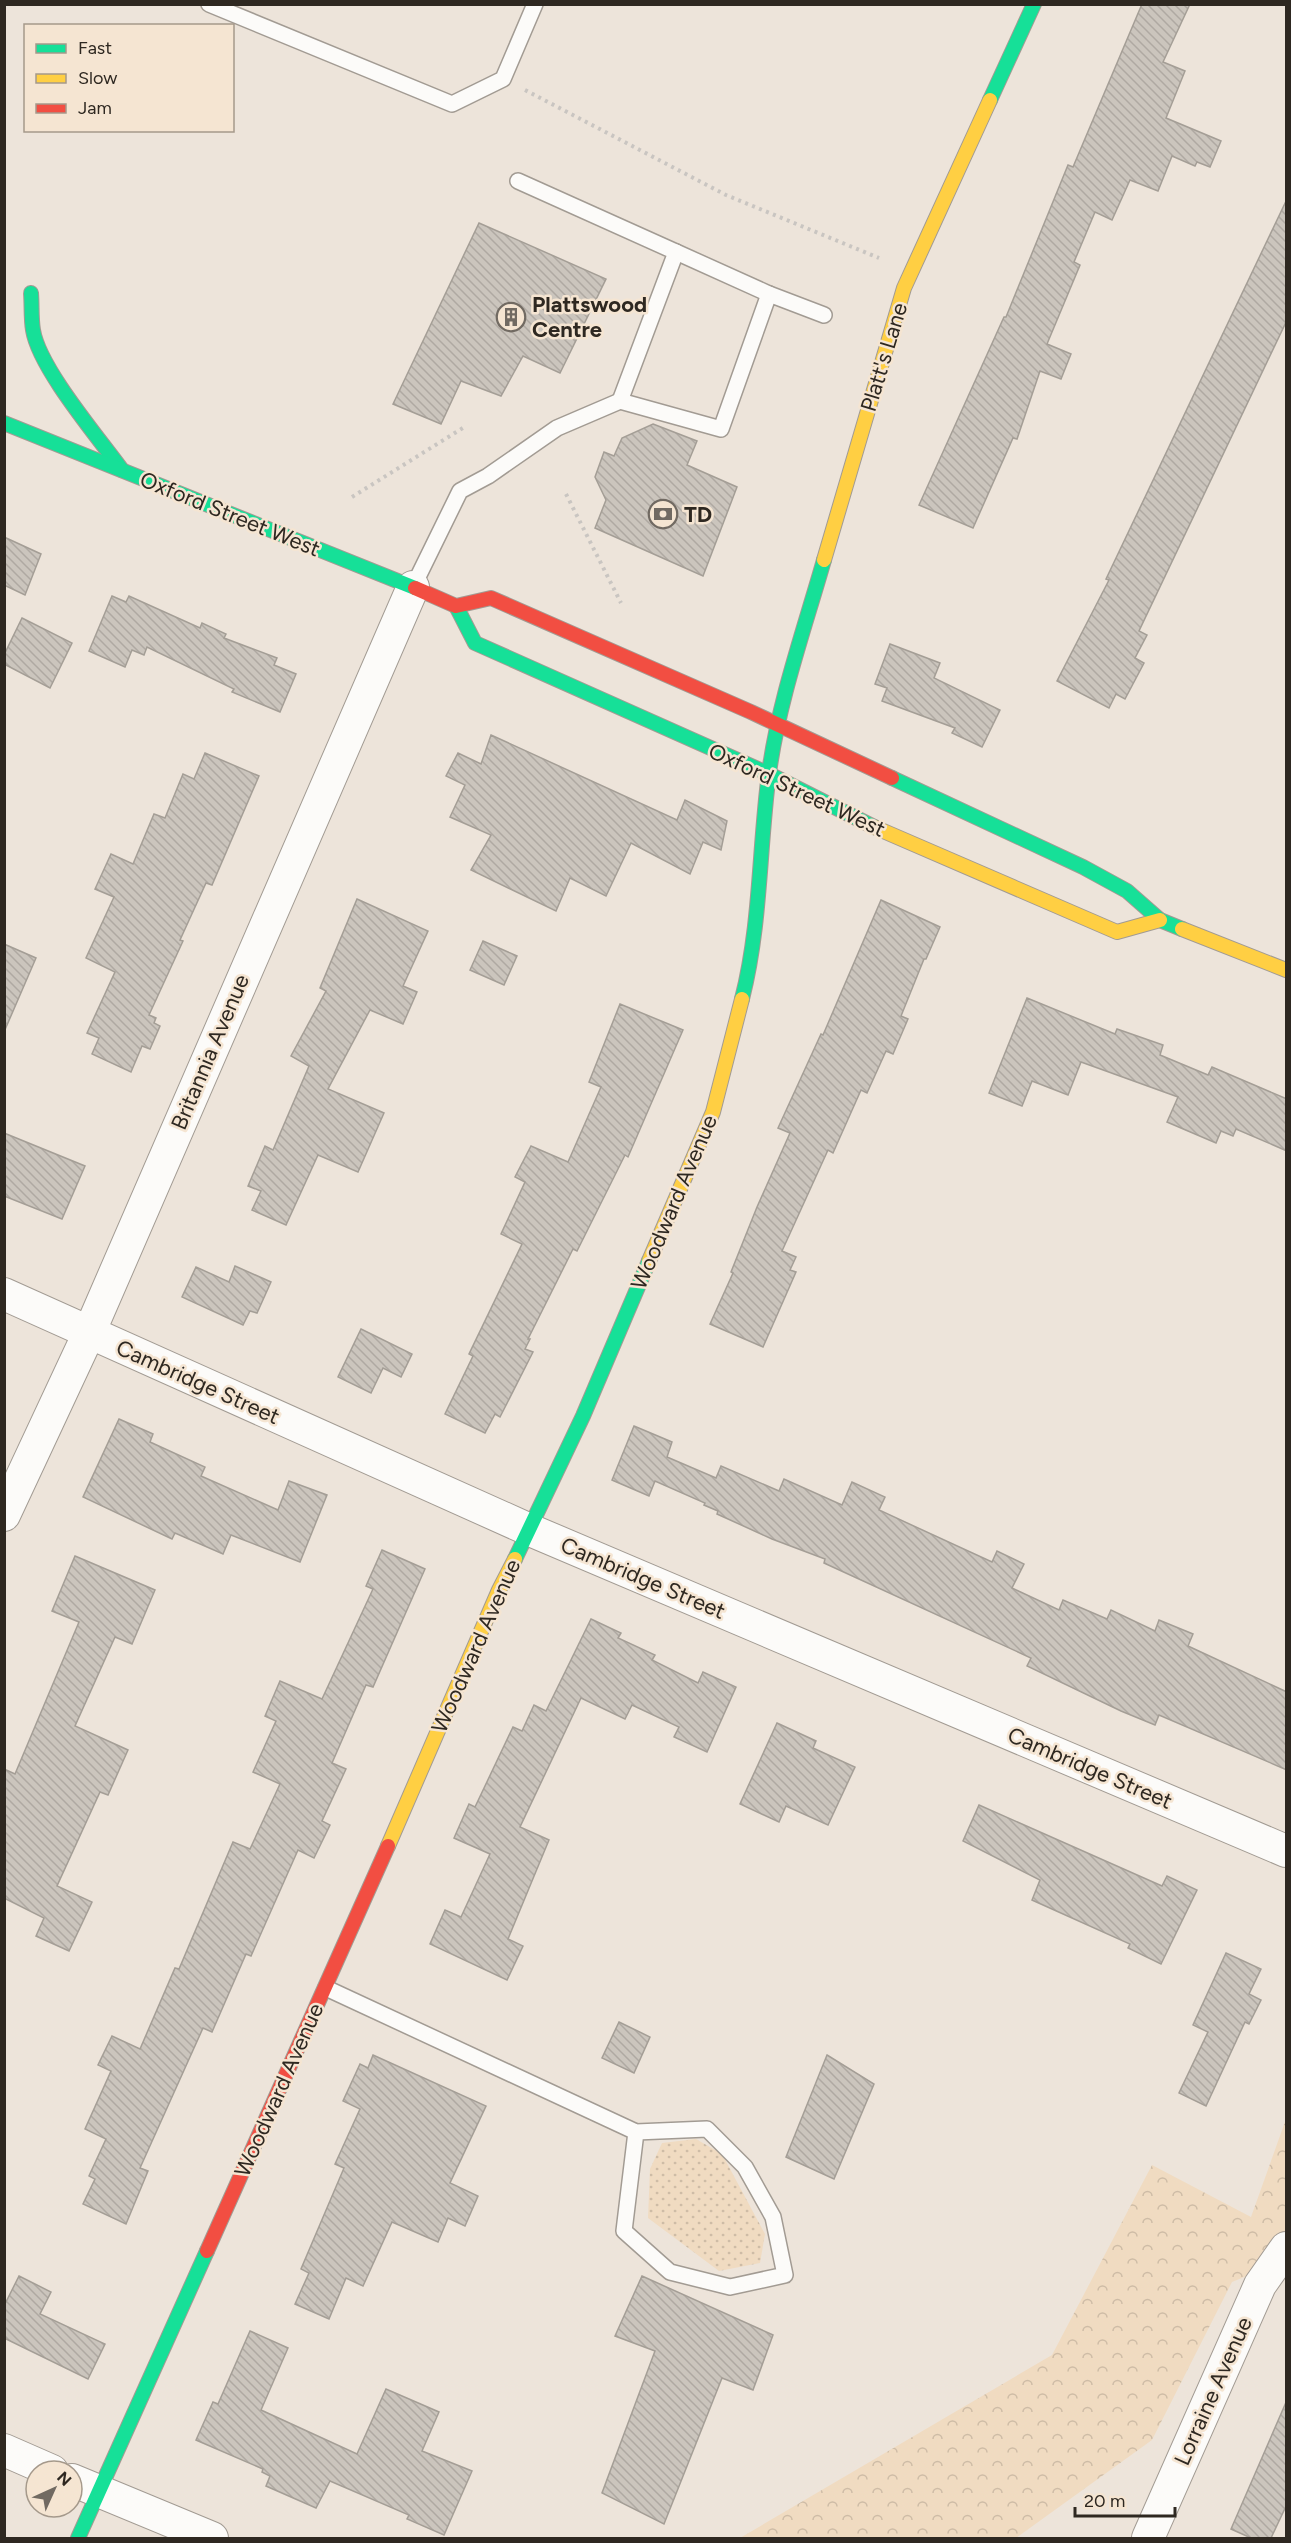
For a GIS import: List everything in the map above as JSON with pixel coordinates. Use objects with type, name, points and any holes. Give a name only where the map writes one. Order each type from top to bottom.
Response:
[{"type":"street","name":"Platt's Lane","points":[[777,725],[904,288],[1034,4]]},
{"type":"street","points":[[31,293],[33,332],[45,361],[62,389],[122,470]]},
{"type":"street","name":"Oxford Street West","points":[[4,423],[412,586],[456,606],[475,643],[769,774],[847,815],[1117,932],[1160,920]]},
{"type":"street","name":"Britannia Avenue","points":[[4,1515],[89,1333],[412,586]]},
{"type":"street","points":[[456,606],[491,598],[777,725],[1083,867],[1127,891],[1160,920],[1287,970]]},
{"type":"street","name":"Woodward Avenue","points":[[78,2538],[85,2486],[326,1988],[499,1590],[530,1530],[583,1416],[713,1112],[752,960],[769,774],[777,725]]},
{"type":"street","name":"Cambridge Street","points":[[4,1294],[530,1530],[1287,1851]]},
{"type":"street","name":"Lorraine Avenue","points":[[1148,2538],[1260,2285],[1287,2248]]},
{"type":"street","points":[[4,2450],[25,2459]]},
{"type":"street","points":[[85,2486],[212,2538]]},
{"type":"lane","points":[[209,4],[452,104],[503,80],[535,4]]},
{"type":"lane","points":[[518,181],[769,294],[824,315]]},
{"type":"lane","points":[[620,401],[676,252]]},
{"type":"lane","points":[[412,586],[460,491],[488,476],[557,428],[620,401],[721,429],[769,294]]},
{"type":"lane","points":[[326,1988],[636,2132],[707,2129],[745,2167],[773,2217],[785,2275],[730,2287],[670,2272],[624,2231],[636,2132]]},
{"type":"path","points":[[520,88],[726,195],[879,258]]},
{"type":"path","points":[[352,497],[466,426]]},
{"type":"path","points":[[566,494],[621,603]]},
{"type":"green space","points":[[1286,2119],[1286,2255],[1266,2268],[1232,2282],[1152,2440],[1016,2538],[740,2538],[1052,2355],[1152,2165],[1251,2217]]},
{"type":"green space","points":[[696,2139],[722,2154],[765,2234],[760,2263],[719,2271],[648,2218],[650,2169],[662,2143]]},
{"type":"building","points":[[1142,4],[1190,4],[1163,62],[1185,71],[1166,118],[1221,141],[1210,167],[1197,162],[1195,166],[1172,156],[1158,191],[1130,180],[1112,220],[1095,212],[1074,262],[1080,265],[1047,344],[1071,354],[1061,379],[1040,371],[1017,439],[1013,438],[973,528],[919,505],[1004,317],[1006,317],[1068,165],[1073,167]]},
{"type":"building","points":[[1287,199],[1287,320],[1139,631],[1147,635],[1135,658],[1144,663],[1125,699],[1116,694],[1109,708],[1057,681],[1109,580],[1106,579]]},
{"type":"building","name":"Plattswood Centre","points":[[479,223],[606,279],[560,373],[523,356],[501,396],[461,381],[441,424],[393,404]]},
{"type":"building","name":"TD","points":[[653,424],[697,441],[687,465],[737,487],[703,576],[595,528],[606,500],[595,477],[604,452],[614,456],[622,438]]},
{"type":"building","points":[[4,537],[41,554],[25,595],[4,585]]},
{"type":"building","points":[[112,596],[126,602],[129,596],[200,628],[202,623],[226,634],[224,638],[277,658],[274,665],[296,674],[280,712],[232,692],[234,689],[147,647],[144,655],[132,650],[125,667],[89,651]]},
{"type":"building","points":[[22,618],[72,643],[50,688],[4,664],[4,655]]},
{"type":"building","points":[[890,644],[940,663],[934,678],[1000,710],[982,747],[952,733],[955,728],[882,701],[887,688],[875,684]]},
{"type":"building","points":[[491,735],[677,820],[685,800],[727,821],[721,850],[703,842],[690,874],[631,843],[606,896],[570,878],[556,911],[471,870],[491,835],[450,817],[465,785],[446,776],[458,753],[481,764]]},
{"type":"building","points":[[205,753],[259,776],[212,885],[206,883],[180,940],[183,941],[149,1015],[156,1018],[154,1023],[160,1026],[150,1049],[142,1046],[131,1072],[92,1054],[99,1038],[87,1033],[115,972],[86,958],[114,897],[95,889],[111,854],[133,864],[154,814],[165,818],[183,774],[194,779]]},
{"type":"building","points":[[357,899],[428,931],[403,986],[417,992],[403,1024],[370,1010],[328,1089],[384,1113],[358,1172],[318,1155],[286,1225],[252,1210],[261,1191],[248,1186],[265,1146],[273,1150],[309,1066],[291,1056],[326,991],[320,988]]},
{"type":"building","points":[[881,900],[940,927],[924,959],[901,1016],[908,1019],[893,1054],[886,1051],[867,1093],[861,1090],[833,1153],[828,1150],[782,1251],[796,1257],[790,1270],[796,1272],[763,1347],[710,1324],[733,1273],[731,1272],[757,1207],[790,1133],[778,1128],[821,1034],[823,1035]]},
{"type":"building","points":[[483,941],[517,956],[504,985],[470,970]]},
{"type":"building","points":[[4,944],[36,958],[4,1032]]},
{"type":"building","points":[[1027,998],[1115,1034],[1117,1029],[1163,1045],[1160,1055],[1208,1075],[1212,1067],[1287,1099],[1287,1151],[1236,1129],[1233,1136],[1221,1131],[1216,1143],[1167,1122],[1178,1097],[1081,1062],[1068,1095],[1032,1081],[1022,1106],[989,1093]]},
{"type":"building","points":[[620,1004],[683,1030],[628,1157],[625,1155],[577,1251],[573,1249],[528,1339],[530,1339],[525,1349],[533,1352],[500,1417],[495,1414],[485,1433],[445,1414],[473,1356],[469,1354],[522,1244],[501,1234],[525,1182],[515,1177],[531,1146],[568,1162],[601,1087],[589,1082]]},
{"type":"building","points":[[4,1133],[85,1166],[62,1219],[4,1196]]},
{"type":"building","points":[[235,1266],[271,1282],[257,1313],[250,1311],[243,1325],[182,1297],[196,1267],[229,1282]]},
{"type":"building","points":[[361,1329],[412,1354],[401,1377],[383,1368],[371,1393],[338,1377]]},
{"type":"building","points":[[119,1419],[153,1434],[150,1442],[205,1467],[201,1476],[278,1510],[289,1481],[327,1495],[300,1562],[231,1535],[223,1554],[175,1533],[172,1539],[83,1497]]},
{"type":"building","points":[[634,1426],[672,1442],[667,1457],[716,1478],[721,1466],[779,1491],[784,1479],[842,1505],[852,1482],[885,1497],[879,1510],[992,1562],[997,1551],[1024,1564],[1012,1588],[1059,1610],[1063,1600],[1107,1619],[1111,1610],[1155,1631],[1159,1620],[1193,1634],[1188,1646],[1287,1692],[1287,1770],[1159,1715],[1155,1725],[1121,1711],[1027,1666],[1031,1658],[824,1563],[825,1559],[772,1539],[717,1514],[718,1511],[704,1505],[705,1503],[655,1481],[649,1496],[612,1480]]},
{"type":"building","points":[[382,1550],[425,1569],[373,1687],[366,1685],[332,1763],[346,1769],[322,1821],[330,1825],[314,1858],[298,1850],[251,1956],[246,1954],[212,2032],[203,2028],[140,2168],[148,2171],[126,2224],[83,2204],[95,2179],[89,2176],[106,2139],[85,2129],[111,2071],[98,2065],[112,2036],[140,2049],[175,1968],[179,1969],[233,1842],[250,1849],[280,1784],[253,1772],[276,1721],[265,1716],[280,1681],[322,1699],[373,1589],[366,1586]]},
{"type":"building","points":[[75,1556],[155,1590],[132,1644],[115,1637],[75,1726],[128,1750],[108,1795],[100,1792],[57,1886],[92,1902],[69,1951],[36,1936],[44,1918],[4,1898],[4,1769],[15,1774],[79,1622],[52,1611]]},
{"type":"building","points":[[591,1619],[621,1633],[618,1638],[655,1655],[652,1660],[698,1683],[703,1672],[736,1687],[707,1752],[674,1737],[679,1727],[632,1705],[625,1719],[581,1698],[520,1827],[549,1840],[508,1939],[523,1946],[507,1980],[430,1944],[445,1910],[461,1917],[490,1854],[454,1838],[469,1804],[475,1807],[513,1727],[522,1731],[534,1705],[546,1711]]},
{"type":"building","points":[[777,1723],[816,1741],[813,1748],[855,1767],[828,1825],[786,1806],[779,1822],[740,1804]]},
{"type":"building","points":[[979,1805],[1162,1886],[1167,1876],[1197,1890],[1161,1964],[1128,1948],[1130,1944],[1032,1900],[1040,1880],[963,1841]]},
{"type":"building","points":[[1226,1953],[1261,1969],[1249,1994],[1261,2000],[1249,2024],[1245,2022],[1206,2106],[1179,2093],[1208,2032],[1193,2025]]},
{"type":"building","points":[[619,2022],[650,2037],[634,2073],[602,2058]]},
{"type":"building","points":[[373,2055],[486,2106],[450,2183],[478,2196],[465,2226],[448,2218],[438,2242],[392,2222],[363,2286],[346,2278],[329,2319],[295,2304],[309,2273],[301,2269],[344,2168],[335,2164],[360,2109],[343,2101],[360,2064],[368,2068]]},
{"type":"building","points":[[827,2055],[874,2084],[834,2179],[786,2157]]},
{"type":"building","points":[[19,2276],[51,2292],[40,2314],[105,2344],[88,2379],[4,2338],[4,2306]]},
{"type":"building","points":[[642,2276],[773,2335],[753,2390],[722,2378],[664,2524],[602,2493],[655,2351],[615,2336]]},
{"type":"building","points":[[250,2331],[288,2348],[261,2410],[357,2454],[386,2389],[439,2412],[422,2451],[472,2471],[444,2535],[407,2519],[409,2515],[330,2481],[316,2508],[266,2486],[270,2476],[262,2472],[263,2469],[196,2440],[213,2402],[218,2404]]},
{"type":"building","points":[[1287,2400],[1287,2504],[1271,2538],[1251,2538],[1231,2529]]},
{"type":"traffic: fast","points":[[990,100],[1034,4]]},
{"type":"traffic: fast","points":[[31,293],[33,330],[46,363],[71,402],[122,470]]},
{"type":"traffic: fast","points":[[4,423],[415,588]]},
{"type":"traffic: fast","points":[[742,999],[753,943],[773,746],[793,665],[824,560]]},
{"type":"traffic: fast","points":[[456,606],[475,643],[769,774],[874,827]]},
{"type":"traffic: fast","points":[[892,778],[1083,867],[1127,891],[1160,920],[1182,929]]},
{"type":"traffic: fast","points":[[515,1559],[583,1416],[649,1261]]},
{"type":"traffic: fast","points":[[78,2538],[207,2251]]},
{"type":"traffic: slow","points":[[824,560],[904,288],[990,100]]},
{"type":"traffic: slow","points":[[874,827],[1117,932],[1160,920]]},
{"type":"traffic: slow","points":[[1182,929],[1286,970]]},
{"type":"traffic: slow","points":[[649,1261],[713,1112],[742,999]]},
{"type":"traffic: slow","points":[[388,1846],[499,1590],[515,1559]]},
{"type":"traffic: jam","points":[[415,588],[456,606],[491,598],[751,712],[892,778]]},
{"type":"traffic: jam","points":[[207,2251],[388,1846]]},
{"type":"place","name":"Plattswood Centre","points":[[511,317]]},
{"type":"place","name":"TD","points":[[663,514]]}]
